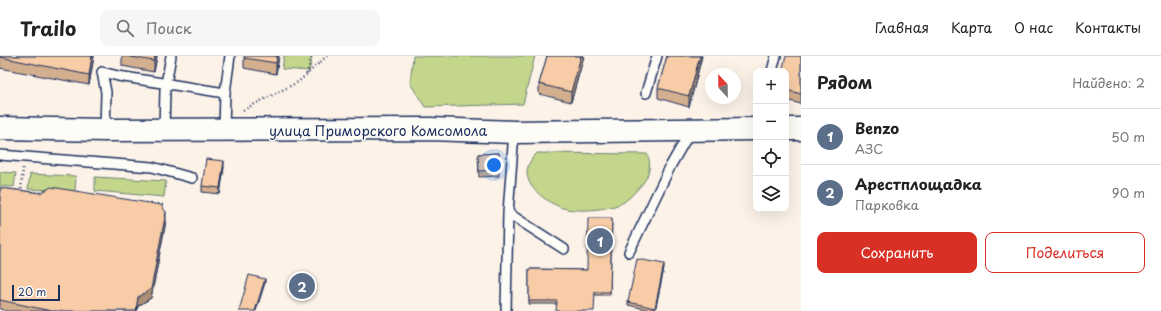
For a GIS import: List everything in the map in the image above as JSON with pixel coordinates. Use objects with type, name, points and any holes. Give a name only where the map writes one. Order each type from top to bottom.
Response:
[{"type":"street","name":"улица Приморского Комсомола","points":[[0,128],[105,130],[430,129],[514,132],[753,129]]},
{"type":"street","points":[[789,129],[801,129]]},
{"type":"lane","points":[[164,130],[166,84],[170,56]]},
{"type":"lane","points":[[224,130],[225,93],[230,56]]},
{"type":"lane","points":[[646,94],[656,56]]},
{"type":"lane","points":[[773,68],[776,56]]},
{"type":"lane","points":[[105,130],[106,92],[102,72],[118,76],[225,93]]},
{"type":"lane","points":[[629,252],[671,165],[691,130]]},
{"type":"lane","points":[[506,311],[508,213],[514,132]]},
{"type":"lane","points":[[0,155],[152,167],[192,178]]},
{"type":"lane","points":[[508,213],[564,250]]},
{"type":"path","points":[[307,75],[312,56]]},
{"type":"path","points":[[242,111],[298,82],[327,56]]},
{"type":"path","points":[[24,157],[21,191],[45,193]]},
{"type":"path","points":[[156,204],[163,205]]},
{"type":"green space","points":[[284,56],[312,56],[309,71],[282,69]]},
{"type":"green space","points":[[413,56],[535,56],[523,104],[425,107],[410,83]]},
{"type":"green space","points":[[537,153],[647,154],[649,158],[649,169],[643,183],[632,196],[618,205],[592,210],[566,209],[543,198],[531,185],[527,170],[530,162]]},
{"type":"green space","points":[[0,172],[16,173],[14,187],[0,186]]},
{"type":"green space","points":[[30,174],[76,176],[75,191],[28,189]]},
{"type":"green space","points":[[95,177],[166,181],[164,197],[95,191]]},
{"type":"building","points":[[0,56],[92,56],[89,75]]},
{"type":"building","points":[[125,56],[155,56],[154,61]]},
{"type":"building","points":[[244,56],[277,56],[276,63],[244,58]]},
{"type":"building","points":[[547,56],[581,56],[571,92],[539,84]]},
{"type":"building","points":[[667,56],[700,56],[689,96],[658,88]]},
{"type":"building","points":[[786,56],[801,56],[801,94],[789,91],[789,68],[783,68]]},
{"type":"building","points":[[499,153],[499,170],[479,171],[478,154]]},
{"type":"building","points":[[206,159],[224,161],[220,188],[202,186]]},
{"type":"building","points":[[51,187],[161,205],[166,212],[151,289],[138,297],[136,311],[51,311],[0,300],[0,188],[41,193]]},
{"type":"building","points":[[588,218],[612,218],[610,292],[595,292],[594,311],[556,311],[557,301],[529,301],[529,269],[587,270]]},
{"type":"building","points":[[637,259],[664,264],[655,308],[628,302]]},
{"type":"building","points":[[249,275],[265,279],[255,311],[239,311]]},
{"type":"place","name":"Benzo","points":[[600,241]]},
{"type":"place","name":"Арестплощадка","points":[[302,286]]}]
